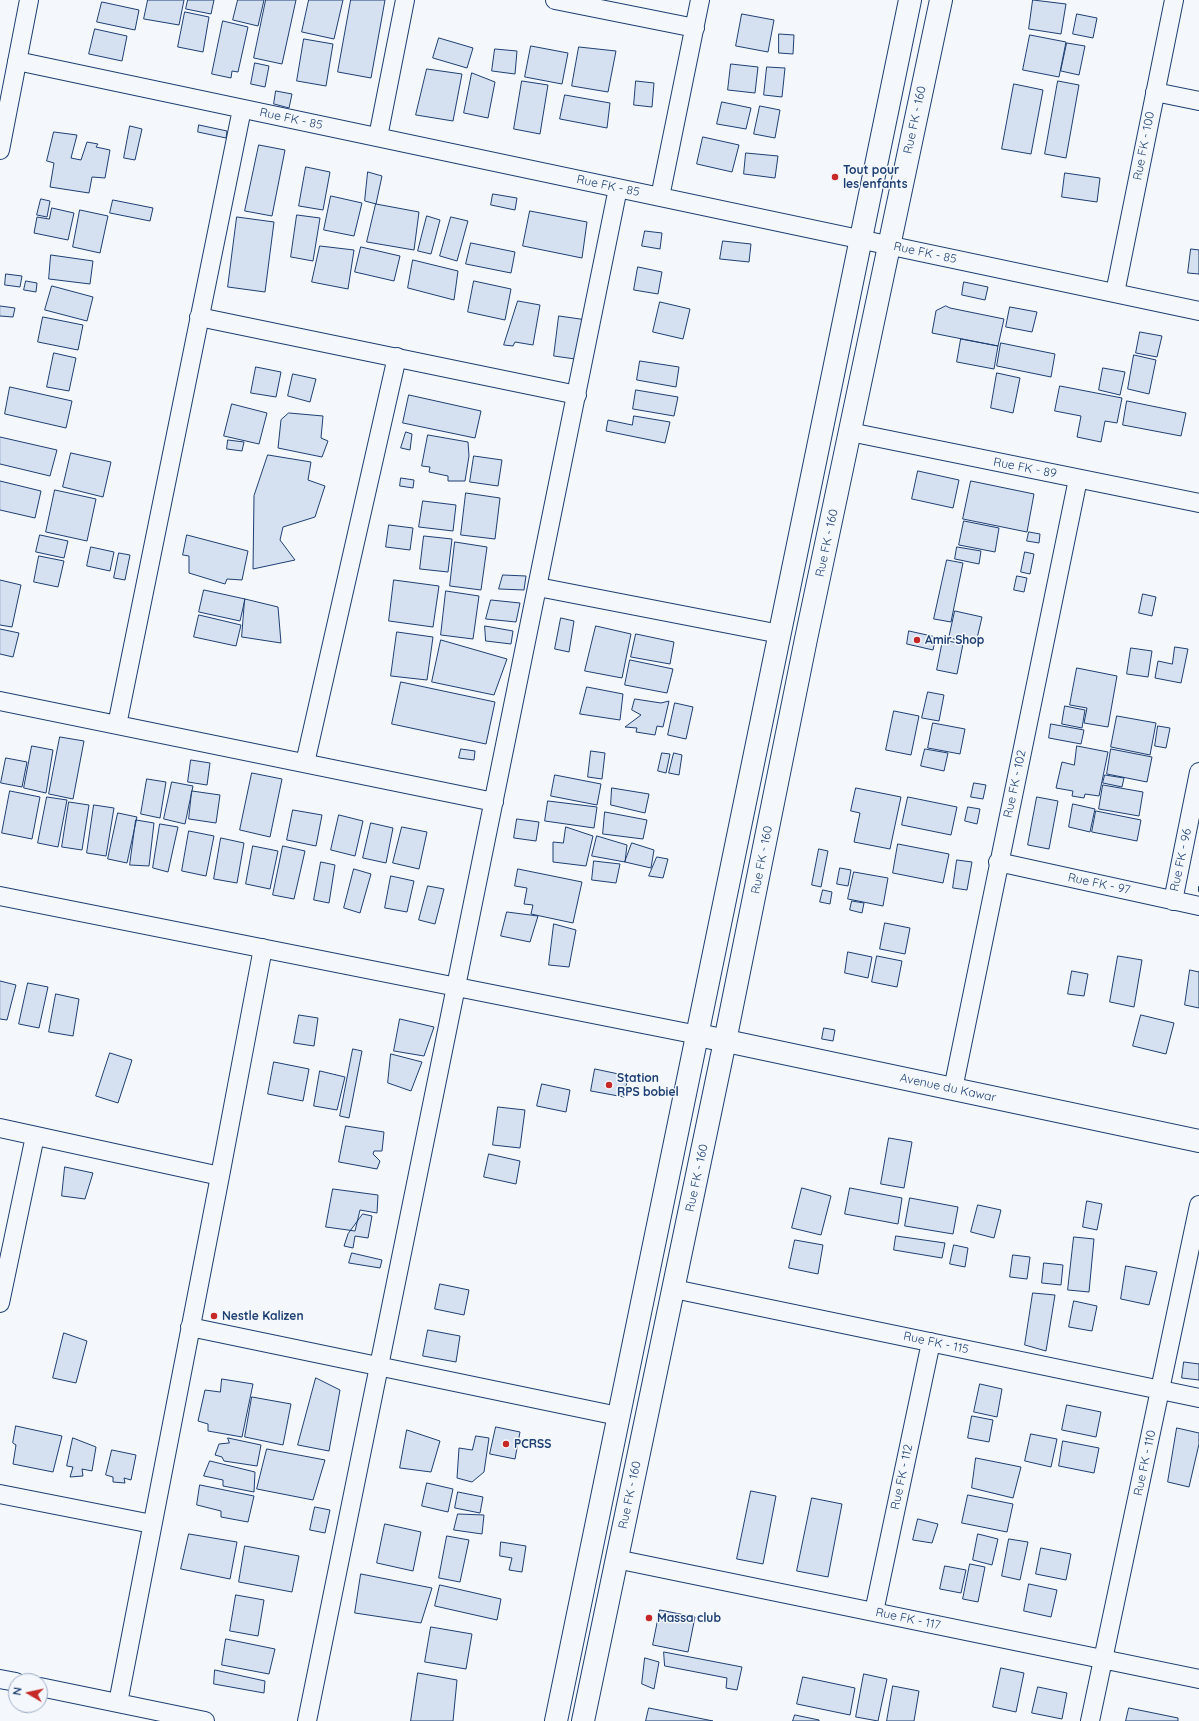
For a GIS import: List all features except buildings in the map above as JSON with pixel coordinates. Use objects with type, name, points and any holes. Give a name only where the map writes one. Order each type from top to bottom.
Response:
[{"type":"main road","points":[[556,1721],[592,1552],[618,1416],[698,1035],[910,0]]},
{"type":"main road","name":"Rue FK - 160","points":[[583,1721],[674,1289],[803,654],[941,0]]},
{"type":"main road","name":"Avenue du Kawar","points":[[698,1035],[1199,1141]]},
{"type":"street","points":[[0,150],[29,0]]},
{"type":"street","points":[[378,137],[405,0]]},
{"type":"street","points":[[555,0],[695,28]]},
{"type":"street","points":[[660,197],[700,0]]},
{"type":"street","name":"Rue FK - 100","points":[[1115,293],[1174,0]]},
{"type":"street","name":"Rue FK - 85","points":[[17,61],[1199,310]]},
{"type":"street","points":[[1155,92],[1199,100]]},
{"type":"street","points":[[117,725],[242,109]]},
{"type":"street","points":[[307,1721],[618,188]]},
{"type":"street","points":[[199,317],[577,395]]},
{"type":"street","points":[[305,764],[397,357]]},
{"type":"street","name":"Rue FK - 89","points":[[850,432],[1199,503]]},
{"type":"street","name":"Rue FK - 102","points":[[953,1089],[998,862],[1078,479]]},
{"type":"street","points":[[538,587],[780,634]]},
{"type":"street","points":[[0,701],[494,802]]},
{"type":"street","name":"Rue FK - 96","points":[[1173,901],[1199,772]]},
{"type":"street","name":"Rue FK - 97","points":[[998,862],[1199,906]]},
{"type":"street","points":[[0,896],[698,1035]]},
{"type":"street","points":[[118,1703],[220,1176],[262,948]]},
{"type":"street","points":[[0,1128],[220,1176]]},
{"type":"street","points":[[0,1304],[35,1136]]},
{"type":"street","name":"Rue FK - 110","points":[[1090,1721],[1199,1205]]},
{"type":"street","name":"Rue FK - 115","points":[[674,1289],[1199,1398]]},
{"type":"street","points":[[190,1327],[618,1416]]},
{"type":"street","name":"Rue FK - 112","points":[[874,1612],[931,1342]]},
{"type":"street","points":[[0,1494],[152,1524]]},
{"type":"street","name":"Rue FK - 117","points":[[616,1559],[1199,1679]]},
{"type":"street","points":[[48,1689],[205,1721]]},
{"type":"place","name":"Tout pour les enfants","points":[[835,177]]},
{"type":"place","name":"Amir Shop","points":[[917,640]]},
{"type":"place","name":"Station RPS bobiel","points":[[609,1085]]},
{"type":"place","name":"Nestle Kalizen","points":[[214,1316]]},
{"type":"place","name":"PCRSS","points":[[506,1444]]},
{"type":"place","name":"Massa club","points":[[649,1618]]}]
